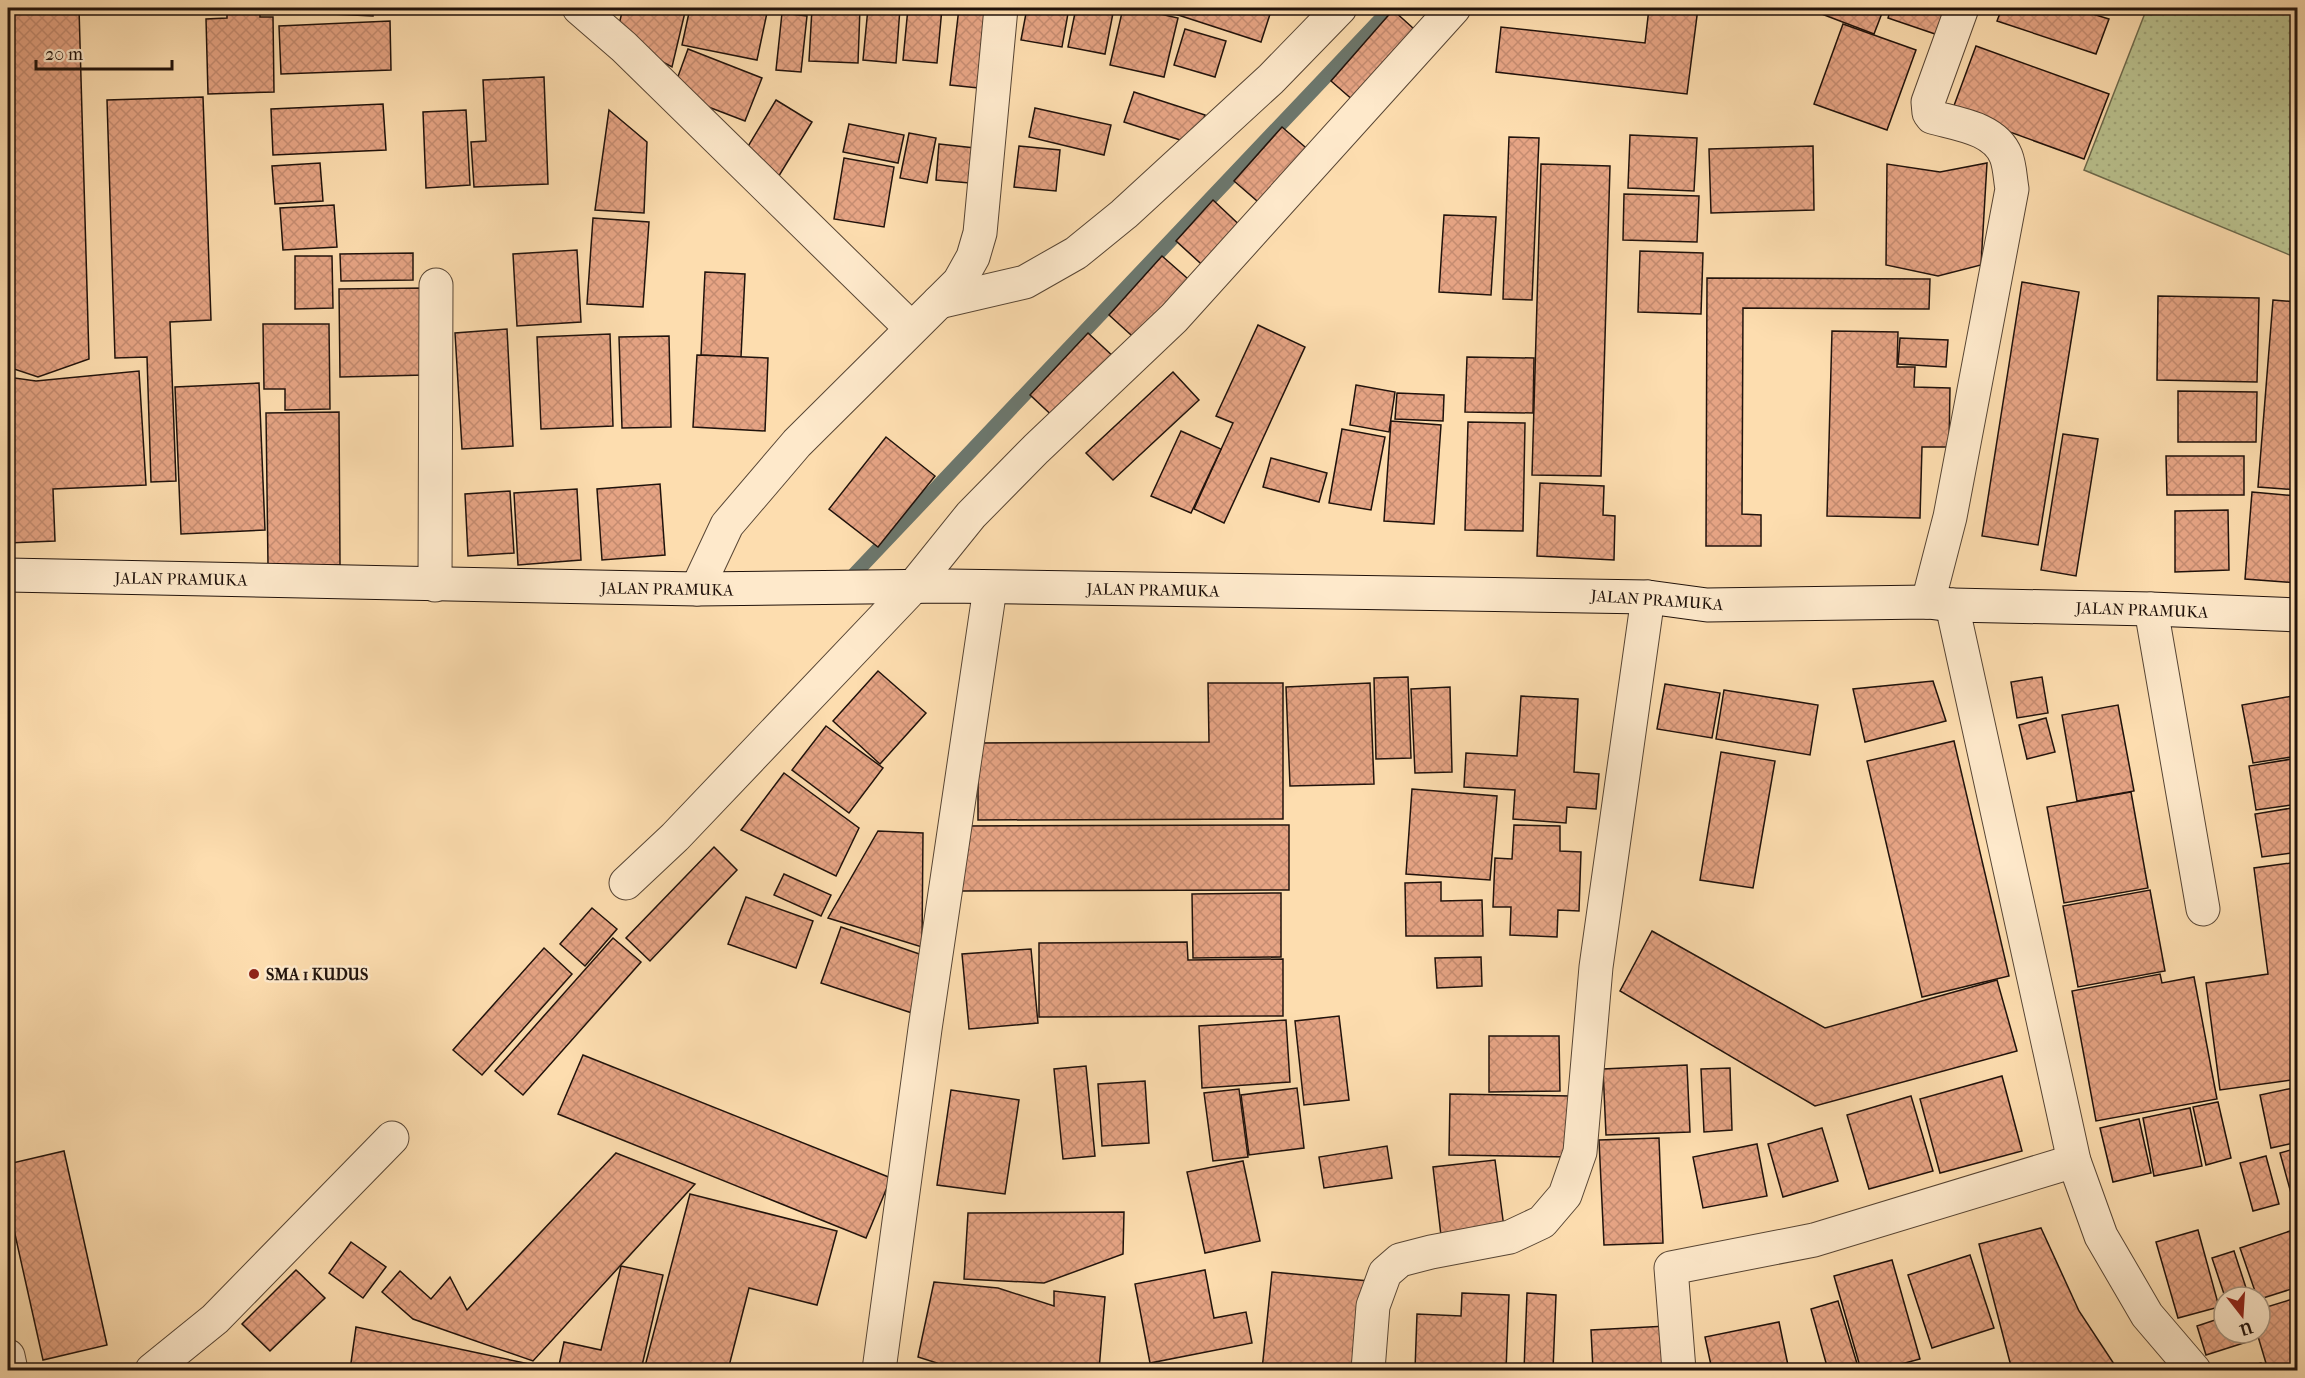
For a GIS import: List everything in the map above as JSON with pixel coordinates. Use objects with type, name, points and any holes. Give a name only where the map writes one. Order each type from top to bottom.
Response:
[{"type":"street","points":[[579,8],[624,47],[907,332]]},
{"type":"street","points":[[697,590],[727,525],[797,443],[958,282],[973,257],[980,233],[1001,8]]},
{"type":"street","points":[[939,302],[1025,282],[1076,253],[1124,214],[1271,79],[1340,8]]},
{"type":"street","points":[[626,883],[675,837],[913,586],[971,514],[1174,318],[1454,8]]},
{"type":"street","points":[[1962,8],[1928,102],[1928,109],[1932,117],[1982,131],[1998,143],[2006,156],[2012,189],[1950,517],[1940,603],[2074,1161],[2101,1236],[2147,1315],[2194,1371]]},
{"type":"street","points":[[435,585],[436,285]]},
{"type":"street","name":"JALAN PRAMUKA","points":[[8,575],[697,590],[913,586],[1648,597],[1707,605],[1940,603],[2298,615]]},
{"type":"street","points":[[879,1371],[927,1017],[990,588]]},
{"type":"street","points":[[1368,1371],[1373,1306],[1385,1273],[1400,1260],[1510,1237],[1542,1222],[1565,1195],[1581,1152],[1596,967],[1648,597]]},
{"type":"street","points":[[2151,609],[2203,909]]},
{"type":"street","points":[[152,1371],[215,1319],[392,1138]]},
{"type":"street","points":[[1679,1371],[1671,1268],[1814,1239],[2074,1161]]},
{"type":"street","points":[[8,1356],[11,1371]]},
{"type":"green space","points":[[2147,8],[2297,8],[2297,258],[2084,170]]},
{"type":"building","points":[[8,8],[79,8],[89,359],[38,377],[8,367]]},
{"type":"building","points":[[227,8],[260,8],[260,17],[273,17],[274,92],[208,94],[206,19],[227,18]]},
{"type":"building","points":[[289,8],[329,8],[289,12]]},
{"type":"building","points":[[332,8],[373,8],[373,16],[332,14]]},
{"type":"building","points":[[623,8],[686,8],[672,67],[616,37]]},
{"type":"building","points":[[690,8],[768,8],[757,60],[682,45]]},
{"type":"building","points":[[812,8],[860,8],[858,63],[809,61]]},
{"type":"building","points":[[868,8],[900,8],[896,63],[863,60]]},
{"type":"building","points":[[908,8],[942,8],[937,63],[903,60]]},
{"type":"building","points":[[959,8],[997,8],[988,89],[950,85]]},
{"type":"building","points":[[1027,8],[1069,8],[1062,47],[1021,40]]},
{"type":"building","points":[[1076,8],[1114,8],[1105,54],[1068,47]]},
{"type":"building","points":[[1123,8],[1178,18],[1164,77],[1110,65]]},
{"type":"building","points":[[1174,8],[1272,8],[1261,42],[1172,13]]},
{"type":"building","points":[[1649,8],[1698,8],[1687,94],[1496,72],[1501,27],[1645,43]]},
{"type":"building","points":[[1806,8],[1884,8],[1874,34]]},
{"type":"building","points":[[1891,8],[1948,8],[1938,35],[1888,18]]},
{"type":"building","points":[[2002,8],[2073,8],[2109,19],[2096,54],[1997,21]]},
{"type":"building","points":[[1393,10],[1424,38],[1362,108],[1331,81]]},
{"type":"building","points":[[782,13],[807,16],[801,72],[776,70]]},
{"type":"building","points":[[390,21],[391,70],[281,74],[279,26]]},
{"type":"building","points":[[1843,24],[1916,50],[1887,130],[1814,104]]},
{"type":"building","points":[[1185,29],[1226,41],[1215,77],[1174,65]]},
{"type":"building","points":[[1976,46],[2109,94],[2084,159],[1952,111]]},
{"type":"building","points":[[688,49],[762,78],[745,121],[672,93]]},
{"type":"building","points":[[544,77],[548,184],[474,187],[471,142],[486,141],[483,80]]},
{"type":"building","points":[[1134,92],[1205,115],[1196,145],[1124,122]]},
{"type":"building","points":[[203,97],[211,320],[170,322],[176,481],[151,482],[147,357],[115,358],[107,100]]},
{"type":"building","points":[[776,100],[812,122],[777,179],[741,158]]},
{"type":"building","points":[[383,104],[386,150],[273,155],[271,109]]},
{"type":"building","points":[[1035,108],[1111,125],[1104,155],[1029,137]]},
{"type":"building","points":[[466,110],[470,185],[426,188],[423,112]]},
{"type":"building","points":[[609,110],[647,142],[644,213],[595,210]]},
{"type":"building","points":[[849,124],[904,135],[898,163],[843,152]]},
{"type":"building","points":[[1282,127],[1312,153],[1264,207],[1234,181]]},
{"type":"building","points":[[909,133],[936,138],[927,183],[900,178]]},
{"type":"building","points":[[1630,135],[1697,138],[1694,191],[1628,188]]},
{"type":"building","points":[[1509,137],[1539,138],[1532,300],[1503,299]]},
{"type":"building","points":[[939,144],[984,149],[981,184],[936,180]]},
{"type":"building","points":[[1019,146],[1060,150],[1056,191],[1014,187]]},
{"type":"building","points":[[1813,146],[1814,210],[1711,213],[1709,149]]},
{"type":"building","points":[[844,158],[894,167],[884,227],[834,219]]},
{"type":"building","points":[[320,163],[323,201],[275,204],[272,166]]},
{"type":"building","points":[[1987,163],[1981,265],[1938,276],[1886,265],[1887,164],[1940,172]]},
{"type":"building","points":[[1541,164],[1610,166],[1601,476],[1532,475]]},
{"type":"building","points":[[1624,194],[1699,196],[1697,242],[1623,240]]},
{"type":"building","points":[[1213,200],[1247,232],[1210,272],[1176,241]]},
{"type":"building","points":[[334,205],[337,247],[283,250],[280,208]]},
{"type":"building","points":[[1444,215],[1496,217],[1491,295],[1439,292]]},
{"type":"building","points":[[593,218],[649,222],[643,307],[587,304]]},
{"type":"building","points":[[577,250],[581,322],[517,326],[513,254]]},
{"type":"building","points":[[1640,251],[1703,253],[1701,314],[1638,312]]},
{"type":"building","points":[[413,253],[413,280],[341,281],[340,254]]},
{"type":"building","points":[[295,256],[332,256],[333,308],[295,309]]},
{"type":"building","points":[[1162,256],[1195,285],[1141,344],[1109,315]]},
{"type":"building","points":[[705,272],[745,274],[741,357],[701,355]]},
{"type":"building","points":[[1707,278],[1930,279],[1929,309],[1743,308],[1742,514],[1761,515],[1761,546],[1706,546]]},
{"type":"building","points":[[2022,282],[2079,292],[2038,545],[1982,536]]},
{"type":"building","points":[[425,288],[425,375],[340,377],[339,289]]},
{"type":"building","points":[[2158,296],[2259,298],[2257,382],[2157,380]]},
{"type":"building","points":[[2273,300],[2298,302],[2298,490],[2258,487]]},
{"type":"building","points":[[263,324],[329,324],[330,409],[285,410],[285,389],[264,389]]},
{"type":"building","points":[[1258,325],[1305,347],[1224,523],[1194,509],[1233,423],[1216,416]]},
{"type":"building","points":[[507,329],[513,446],[462,449],[455,333]]},
{"type":"building","points":[[1832,331],[1898,332],[1897,367],[1915,367],[1914,387],[1950,388],[1949,447],[1922,447],[1920,518],[1827,516]]},
{"type":"building","points":[[1088,333],[1116,359],[1059,422],[1030,395]]},
{"type":"building","points":[[610,334],[613,426],[541,429],[537,337]]},
{"type":"building","points":[[669,336],[671,427],[622,428],[619,337]]},
{"type":"building","points":[[1900,338],[1948,340],[1946,367],[1898,364]]},
{"type":"building","points":[[697,355],[768,358],[765,431],[693,427]]},
{"type":"building","points":[[1467,357],[1534,358],[1533,413],[1465,412]]},
{"type":"building","points":[[139,371],[146,485],[53,489],[55,541],[8,543],[8,377],[36,381]]},
{"type":"building","points":[[1173,372],[1199,400],[1113,480],[1086,453]]},
{"type":"building","points":[[259,383],[265,530],[181,534],[175,387]]},
{"type":"building","points":[[1356,385],[1395,392],[1389,432],[1350,425]]},
{"type":"building","points":[[2178,391],[2257,392],[2256,442],[2178,442]]},
{"type":"building","points":[[1397,393],[1444,395],[1443,421],[1395,419]]},
{"type":"building","points":[[339,412],[340,565],[268,565],[266,413]]},
{"type":"building","points":[[1391,421],[1441,425],[1434,524],[1384,521]]},
{"type":"building","points":[[1468,422],[1525,423],[1523,531],[1465,530]]},
{"type":"building","points":[[1342,429],[1385,437],[1371,510],[1329,503]]},
{"type":"building","points":[[1181,431],[1221,449],[1191,513],[1151,496]]},
{"type":"building","points":[[2063,434],[2098,439],[2076,576],[2041,570]]},
{"type":"building","points":[[886,437],[935,476],[878,547],[829,509]]},
{"type":"building","points":[[2166,456],[2244,456],[2244,495],[2167,495]]},
{"type":"building","points":[[1271,458],[1327,473],[1319,502],[1263,487]]},
{"type":"building","points":[[1540,483],[1604,486],[1603,515],[1615,516],[1614,560],[1537,556]]},
{"type":"building","points":[[660,484],[665,555],[602,560],[597,489]]},
{"type":"building","points":[[577,489],[581,560],[518,565],[514,493]]},
{"type":"building","points":[[510,491],[514,553],[468,556],[465,494]]},
{"type":"building","points":[[2252,492],[2298,496],[2298,583],[2245,579]]},
{"type":"building","points":[[2228,510],[2229,570],[2175,572],[2175,511]]},
{"type":"building","points":[[878,671],[926,713],[880,764],[833,721]]},
{"type":"building","points":[[1408,677],[1411,758],[1376,759],[1374,678]]},
{"type":"building","points":[[2042,677],[2048,713],[2017,718],[2011,682]]},
{"type":"building","points":[[1933,681],[1946,721],[1865,742],[1853,689]]},
{"type":"building","points":[[1208,683],[1283,683],[1283,819],[978,820],[978,743],[1209,742]]},
{"type":"building","points":[[1370,683],[1374,784],[1290,786],[1286,687]]},
{"type":"building","points":[[1665,684],[1720,693],[1712,738],[1657,729]]},
{"type":"building","points":[[1450,687],[1452,772],[1415,773],[1411,689]]},
{"type":"building","points":[[1724,690],[1818,705],[1810,755],[1716,739]]},
{"type":"building","points":[[2298,695],[2298,756],[2253,763],[2242,705]]},
{"type":"building","points":[[1521,696],[1578,699],[1574,772],[1599,774],[1596,809],[1567,807],[1566,823],[1513,819],[1515,790],[1464,787],[1466,753],[1517,756]]},
{"type":"building","points":[[2118,705],[2134,791],[2077,801],[2062,715]]},
{"type":"building","points":[[2046,718],[2055,752],[2027,759],[2019,725]]},
{"type":"building","points":[[826,726],[883,768],[849,813],[792,770]]},
{"type":"building","points":[[1954,741],[2009,976],[1922,997],[1867,761]]},
{"type":"building","points":[[1721,752],[1775,761],[1753,888],[1700,880]]},
{"type":"building","points":[[2298,758],[2298,804],[2256,810],[2249,766]]},
{"type":"building","points":[[784,773],[859,828],[836,876],[741,830]]},
{"type":"building","points":[[1412,789],[1497,796],[1490,880],[1406,874]]},
{"type":"building","points":[[2131,792],[2148,888],[2064,903],[2047,807]]},
{"type":"building","points":[[2298,807],[2298,852],[2262,857],[2255,814]]},
{"type":"building","points":[[1289,825],[1289,890],[962,891],[962,826]]},
{"type":"building","points":[[1514,825],[1560,826],[1560,851],[1581,852],[1579,911],[1558,910],[1557,937],[1510,935],[1511,907],[1493,907],[1495,858],[1512,859]]},
{"type":"building","points":[[878,831],[923,833],[922,947],[828,918]]},
{"type":"building","points":[[714,847],[737,870],[650,961],[626,938]]},
{"type":"building","points":[[2298,862],[2298,1079],[2220,1090],[2206,983],[2268,974],[2254,868]]},
{"type":"building","points":[[784,874],[831,895],[821,916],[774,895]]},
{"type":"building","points":[[1441,882],[1441,901],[1482,900],[1483,936],[1406,936],[1405,883]]},
{"type":"building","points":[[2150,890],[2165,971],[2078,987],[2063,906]]},
{"type":"building","points":[[1281,893],[1281,957],[1193,958],[1192,894]]},
{"type":"building","points":[[746,897],[813,921],[796,968],[728,944]]},
{"type":"building","points":[[592,908],[617,929],[585,966],[560,944]]},
{"type":"building","points":[[841,927],[931,958],[912,1013],[821,983]]},
{"type":"building","points":[[1652,931],[1825,1028],[1997,980],[2017,1051],[1815,1106],[1620,991]]},
{"type":"building","points":[[613,938],[641,962],[523,1095],[495,1071]]},
{"type":"building","points":[[1187,942],[1188,960],[1283,959],[1283,1016],[1039,1017],[1039,943]]},
{"type":"building","points":[[544,948],[572,974],[482,1075],[453,1050]]},
{"type":"building","points":[[1031,949],[1038,1023],[969,1029],[962,954]]},
{"type":"building","points":[[1481,957],[1482,986],[1437,988],[1435,958]]},
{"type":"building","points":[[2160,974],[2162,983],[2194,977],[2217,1099],[2096,1121],[2072,991]]},
{"type":"building","points":[[1339,1016],[1349,1100],[1304,1105],[1295,1021]]},
{"type":"building","points":[[1286,1020],[1290,1082],[1202,1088],[1199,1026]]},
{"type":"building","points":[[1489,1036],[1559,1036],[1560,1091],[1489,1092]]},
{"type":"building","points":[[583,1055],[891,1178],[866,1238],[558,1114]]},
{"type":"building","points":[[1687,1065],[1690,1132],[1606,1135],[1603,1069]]},
{"type":"building","points":[[1086,1066],[1095,1156],[1063,1159],[1054,1069]]},
{"type":"building","points":[[1730,1068],[1732,1130],[1704,1132],[1701,1069]]},
{"type":"building","points":[[2002,1076],[2022,1151],[1940,1173],[1920,1099]]},
{"type":"building","points":[[1145,1081],[1149,1143],[1102,1146],[1098,1084]]},
{"type":"building","points":[[2298,1087],[2298,1142],[2271,1148],[2260,1095]]},
{"type":"building","points":[[1297,1088],[1304,1148],[1249,1155],[1241,1095]]},
{"type":"building","points":[[1239,1089],[1248,1157],[1213,1161],[1204,1093]]},
{"type":"building","points":[[951,1090],[1019,1100],[1005,1194],[937,1185]]},
{"type":"building","points":[[1450,1094],[1571,1096],[1570,1157],[1449,1155]]},
{"type":"building","points":[[1911,1096],[1933,1171],[1869,1189],[1847,1115]]},
{"type":"building","points":[[2218,1102],[2231,1158],[2206,1165],[2193,1107]]},
{"type":"building","points":[[2190,1108],[2202,1166],[2154,1176],[2143,1118]]},
{"type":"building","points":[[2139,1119],[2151,1173],[2113,1182],[2100,1128]]},
{"type":"building","points":[[1822,1128],[1838,1181],[1783,1197],[1768,1144]]},
{"type":"building","points":[[1659,1138],[1663,1243],[1604,1245],[1599,1140]]},
{"type":"building","points":[[1757,1144],[1767,1196],[1703,1208],[1693,1157]]},
{"type":"building","points":[[1387,1146],[1392,1178],[1324,1188],[1319,1157]]},
{"type":"building","points":[[2298,1148],[2298,1219],[2280,1153]]},
{"type":"building","points":[[64,1151],[107,1345],[43,1360],[8,1203],[8,1164]]},
{"type":"building","points":[[616,1153],[695,1184],[533,1361],[413,1319],[382,1292],[400,1271],[431,1299],[450,1277],[467,1310]]},
{"type":"building","points":[[2266,1156],[2279,1204],[2253,1211],[2240,1163]]},
{"type":"building","points":[[1495,1160],[1505,1235],[1442,1244],[1433,1167]]},
{"type":"building","points":[[1243,1161],[1260,1241],[1205,1253],[1187,1172]]},
{"type":"building","points":[[690,1194],[837,1231],[817,1305],[749,1288],[728,1370],[644,1370]]},
{"type":"building","points":[[1124,1212],[1123,1254],[1044,1283],[964,1279],[968,1213]]},
{"type":"building","points":[[2041,1228],[2079,1311],[2118,1370],[2012,1370],[1979,1244]]},
{"type":"building","points":[[2198,1230],[2213,1285],[2212,1309],[2178,1318],[2156,1242]]},
{"type":"building","points":[[2290,1231],[2298,1254],[2298,1287],[2272,1295],[2272,1285],[2253,1285],[2240,1248]]},
{"type":"building","points":[[351,1242],[386,1267],[363,1298],[329,1273]]},
{"type":"building","points":[[2234,1251],[2245,1285],[2221,1285],[2212,1258]]},
{"type":"building","points":[[1970,1255],[1994,1328],[1932,1348],[1908,1275]]},
{"type":"building","points":[[1892,1260],[1920,1359],[1879,1370],[1861,1370],[1834,1276]]},
{"type":"building","points":[[621,1266],[663,1275],[641,1370],[558,1370],[564,1342],[601,1350]]},
{"type":"building","points":[[296,1270],[325,1298],[270,1351],[242,1324]]},
{"type":"building","points":[[1205,1270],[1214,1318],[1246,1312],[1252,1343],[1150,1363],[1135,1284]]},
{"type":"building","points":[[1272,1272],[1369,1281],[1359,1370],[1262,1370]]},
{"type":"building","points":[[934,1282],[998,1288],[1054,1306],[1054,1291],[1105,1297],[1099,1370],[936,1370],[937,1363],[918,1357]]},
{"type":"building","points":[[1462,1293],[1509,1295],[1506,1370],[1415,1370],[1417,1314],[1461,1316]]},
{"type":"building","points":[[1527,1293],[1556,1295],[1553,1370],[1524,1370]]},
{"type":"building","points":[[2296,1298],[2298,1304],[2298,1370],[2268,1370],[2261,1345],[2272,1345],[2272,1305]]},
{"type":"building","points":[[1838,1301],[1859,1370],[1828,1370],[1811,1309]]},
{"type":"building","points":[[2212,1321],[2212,1345],[2237,1345],[2206,1355],[2197,1326]]},
{"type":"building","points":[[1779,1322],[1789,1370],[1712,1370],[1705,1337]]},
{"type":"building","points":[[1667,1326],[1669,1370],[1593,1370],[1591,1330]]},
{"type":"building","points":[[356,1327],[553,1369],[553,1370],[350,1370]]},
{"type":"building","points":[[2261,1363],[2264,1370],[2239,1370]]},
{"type":"building","points":[[297,1364],[298,1370],[259,1370]]},
{"type":"waterway","points":[[845,584],[1391,8]]},
{"type":"place","name":"SMA 1 KUDUS","points":[[254,974]]}]
